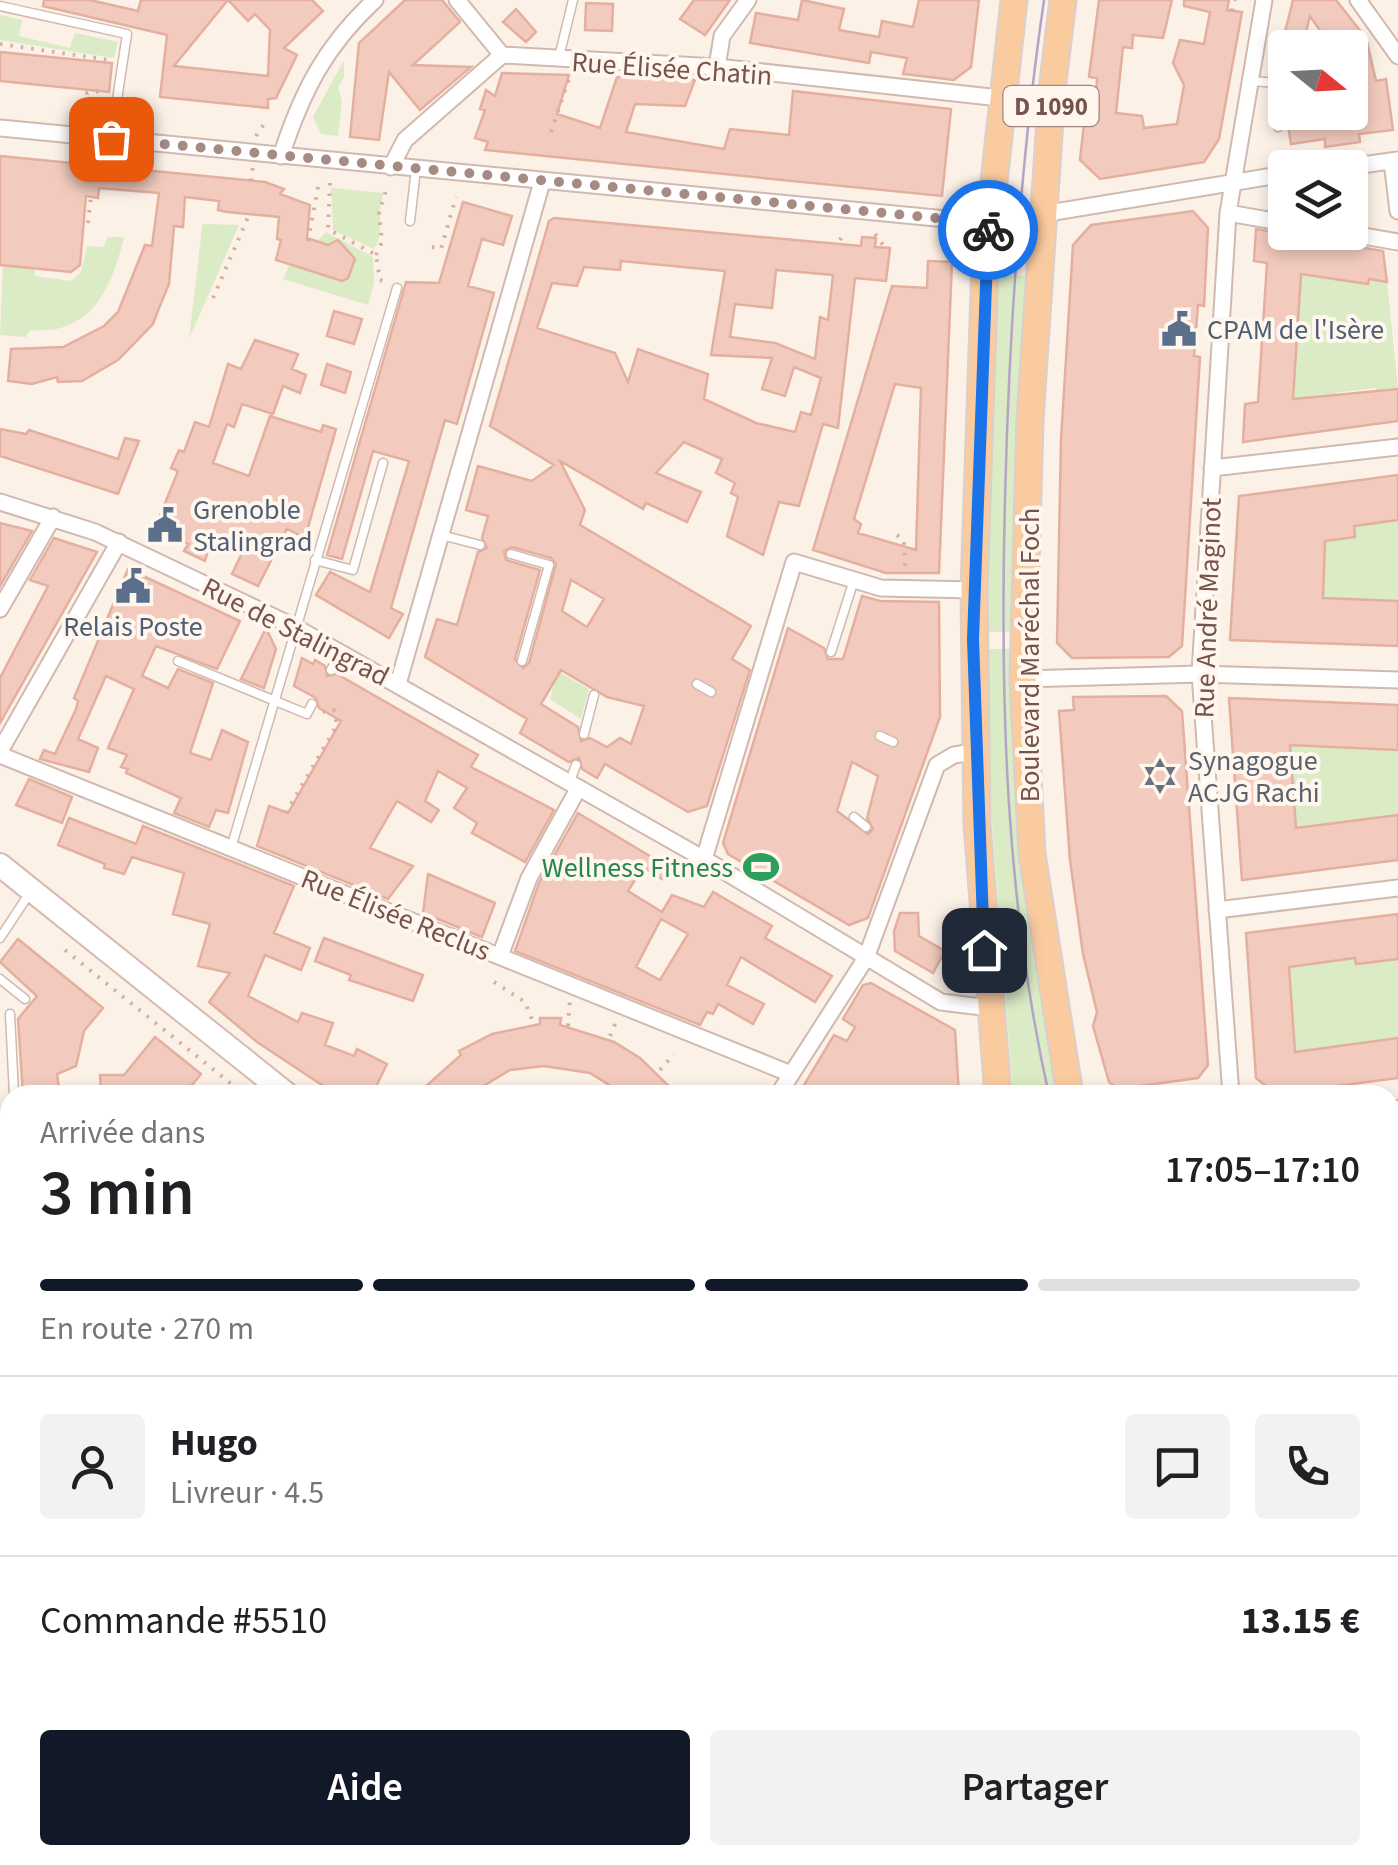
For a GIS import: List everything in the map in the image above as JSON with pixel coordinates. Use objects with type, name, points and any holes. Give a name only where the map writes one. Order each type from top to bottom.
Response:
[{"type":"main road","name":"Boulevard Maréchal Foch","points":[[997,1085],[974,752],[974,590],[988,223],[1014,0]]},
{"type":"main road","name":"Boulevard Maréchal Foch","points":[[1063,0],[1042,212],[1030,420],[1024,680],[1032,854],[1068,1085]]},
{"type":"street","points":[[281,156],[315,68],[346,27],[375,0]]},
{"type":"street","points":[[391,166],[405,140],[502,56],[457,0]]},
{"type":"street","points":[[717,67],[722,36],[748,0]]},
{"type":"street","name":"Rue André Maginot","points":[[1230,1085],[1200,674],[1231,181],[1264,0]]},
{"type":"street","points":[[1358,0],[1398,56]]},
{"type":"street","name":"Rue Élisée Chatin","points":[[502,56],[717,67],[1000,98]]},
{"type":"street","points":[[0,128],[988,223],[1268,176]]},
{"type":"street","points":[[1368,164],[1395,161],[1398,211]]},
{"type":"street","points":[[398,684],[542,182]]},
{"type":"street","points":[[1228,213],[1268,220]]},
{"type":"street","points":[[1368,237],[1398,242]]},
{"type":"street","points":[[1212,468],[1398,448]]},
{"type":"street","name":"Rue de Stalingrad","points":[[0,502],[119,542],[295,626],[704,858],[941,1002],[990,1008]]},
{"type":"street","points":[[0,609],[52,517]]},
{"type":"street","points":[[0,753],[119,542]]},
{"type":"street","points":[[704,858],[742,709],[794,562],[881,588],[974,590]]},
{"type":"street","points":[[1024,680],[1200,674],[1398,680]]},
{"type":"street","points":[[784,1085],[866,958],[931,761],[974,752]]},
{"type":"street","name":"Rue Élisée Reclus","points":[[0,753],[791,1074]]},
{"type":"street","points":[[500,956],[529,878],[574,787]]},
{"type":"street","points":[[0,864],[276,1085]]},
{"type":"street","points":[[1217,910],[1398,888]]},
{"type":"lane","points":[[566,61],[574,0]]},
{"type":"lane","points":[[0,6],[128,34],[111,139]]},
{"type":"lane","points":[[1250,81],[1268,82]]},
{"type":"lane","points":[[410,221],[416,169]]},
{"type":"lane","points":[[231,848],[397,288]]},
{"type":"lane","points":[[315,560],[353,570],[382,463]]},
{"type":"lane","points":[[441,535],[480,545]]},
{"type":"lane","points":[[511,554],[549,565],[522,661]]},
{"type":"lane","points":[[831,652],[854,580]]},
{"type":"lane","points":[[331,670],[340,652]]},
{"type":"lane","points":[[178,661],[307,714],[312,704]]},
{"type":"lane","points":[[697,684],[711,692]]},
{"type":"lane","points":[[584,734],[594,695]]},
{"type":"lane","points":[[880,736],[894,742]]},
{"type":"lane","points":[[574,787],[576,765]]},
{"type":"lane","points":[[854,817],[866,828]]},
{"type":"lane","points":[[0,938],[32,890]]},
{"type":"lane","points":[[0,979],[25,998]]},
{"type":"lane","points":[[10,1014],[14,1085]]},
{"type":"path","points":[[1232,10],[1235,0]]},
{"type":"path","points":[[0,44],[123,62]]},
{"type":"path","points":[[551,132],[566,61]]},
{"type":"path","points":[[86,106],[87,93],[100,91]]},
{"type":"path","points":[[308,241],[314,230],[318,182]]},
{"type":"path","points":[[328,229],[330,183]]},
{"type":"path","points":[[387,188],[379,212],[382,242],[376,255],[380,280],[397,288]]},
{"type":"path","points":[[88,223],[91,197]]},
{"type":"path","points":[[432,247],[440,249],[456,197]]},
{"type":"path","points":[[214,298],[250,215]]},
{"type":"path","points":[[314,230],[328,229],[376,255]]},
{"type":"path","points":[[840,240],[844,232]]},
{"type":"path","points":[[875,234],[883,245]]},
{"type":"path","points":[[897,536],[904,541],[904,588]]},
{"type":"path","points":[[286,812],[337,726],[334,710]]},
{"type":"path","points":[[65,950],[233,1085]]},
{"type":"path","points":[[494,982],[525,1002],[534,1025]]},
{"type":"path","points":[[568,1026],[572,986]]},
{"type":"path","points":[[660,1070],[674,1054]]},
{"type":"green space","points":[[0,15],[22,20],[19,36],[70,48],[75,33],[118,42],[114,58],[0,40]]},
{"type":"green space","points":[[344,60],[344,77],[338,88],[342,101],[338,136],[321,134],[313,117]]},
{"type":"green space","points":[[331,188],[384,193],[374,249],[333,230]]},
{"type":"green space","points":[[203,224],[239,225],[189,339],[202,229]]},
{"type":"green space","points":[[326,232],[373,257],[374,283],[368,305],[283,279],[290,264],[342,281],[348,278],[355,259],[338,240],[328,245],[317,241]]},
{"type":"green space","points":[[108,237],[124,237],[119,256],[105,290],[83,317],[51,330],[30,330],[26,337],[0,335],[3,266],[35,269],[35,276],[71,281],[81,272],[87,246],[103,247]]},
{"type":"green space","points":[[1298,273],[1368,284],[1369,279],[1387,282],[1398,389],[1377,397],[1375,388],[1335,393],[1335,402],[1327,404],[1325,394],[1309,397],[1310,406],[1301,407],[1300,398],[1284,400]]},
{"type":"green space","points":[[997,274],[1027,276],[1014,632],[984,632]]},
{"type":"green space","points":[[1398,520],[1398,601],[1310,598],[1323,589],[1325,541],[1354,537],[1354,526]]},
{"type":"green space","points":[[984,649],[1014,649],[1060,1085],[1012,1085],[985,734]]},
{"type":"green space","points":[[557,671],[589,689],[581,719],[550,699]]},
{"type":"green space","points":[[1290,745],[1398,750],[1398,815],[1296,829]]},
{"type":"green space","points":[[1350,920],[1356,964],[1398,959],[1398,1038],[1295,1052],[1289,967],[1328,923]]},
{"type":"building","points":[[44,0],[90,0],[138,11],[141,0],[228,0],[312,0],[323,11],[284,48],[297,55],[276,98],[268,99],[268,108],[160,97],[167,35],[43,6]],"holes":[[[228,0],[248,21],[255,14],[270,30],[268,76],[174,66]]]},
{"type":"building","points":[[405,0],[442,0],[460,22],[413,65],[471,67],[420,110],[389,72],[379,140],[350,137],[359,43]]},
{"type":"building","points":[[694,0],[730,0],[705,35],[680,19]]},
{"type":"building","points":[[802,0],[844,9],[839,30],[879,37],[882,21],[913,27],[919,0],[979,0],[971,67],[954,80],[903,74],[907,58],[871,52],[869,63],[750,43],[756,13],[798,20]]},
{"type":"building","points":[[1099,0],[1172,0],[1163,38],[1133,35],[1132,48],[1123,47],[1116,113],[1142,116],[1144,128],[1177,124],[1184,85],[1173,63],[1180,40],[1204,44],[1210,12],[1184,6],[1184,0],[1229,0],[1227,10],[1242,12],[1219,139],[1204,162],[1100,179],[1080,160],[1087,96],[1096,97],[1097,78],[1089,77]]},
{"type":"building","points":[[1293,0],[1336,0],[1360,30],[1320,30],[1310,16],[1306,30],[1286,30]]},
{"type":"building","points":[[586,3],[613,4],[612,31],[585,30]]},
{"type":"building","points":[[516,9],[536,32],[526,42],[503,22]]},
{"type":"building","points":[[1368,47],[1376,81],[1386,79],[1393,130],[1359,134],[1360,142],[1325,147],[1325,139],[1291,144],[1289,130],[1368,130]]},
{"type":"building","points":[[0,52],[112,63],[109,92],[0,81]]},
{"type":"building","points":[[502,73],[569,75],[557,114],[600,128],[617,77],[695,80],[685,106],[635,104],[626,132],[724,149],[730,129],[789,135],[793,91],[951,109],[942,196],[485,150],[488,142],[475,138],[485,110],[480,109],[486,90],[495,96]]},
{"type":"building","points":[[0,156],[265,182],[284,189],[280,194],[310,205],[307,238],[328,245],[338,240],[355,259],[348,278],[342,281],[276,260],[281,240],[277,239],[279,217],[227,212],[218,210],[219,201],[185,197],[183,227],[174,226],[169,284],[153,324],[118,360],[82,381],[58,382],[57,377],[32,384],[8,381],[11,349],[63,347],[104,326],[118,312],[145,245],[152,246],[159,193],[99,188],[98,198],[86,196],[80,265],[71,272],[0,265]]},
{"type":"building","points":[[463,202],[512,216],[503,245],[482,239],[468,286],[494,293],[457,424],[445,420],[391,608],[403,614],[389,638],[316,595],[330,572],[370,592],[409,461],[373,451],[342,559],[327,555],[406,282],[439,283]]},
{"type":"building","points":[[1193,211],[1208,228],[1204,306],[1198,305],[1194,356],[1200,357],[1182,646],[1169,657],[1072,658],[1057,643],[1061,440],[1073,245],[1091,225]]},
{"type":"building","points":[[554,218],[861,246],[862,237],[876,238],[875,247],[890,248],[886,281],[855,278],[838,428],[823,424],[799,506],[779,502],[763,555],[727,536],[738,497],[731,493],[735,483],[716,473],[722,459],[684,442],[656,473],[701,492],[687,522],[646,503],[643,509],[560,461],[585,510],[580,525],[751,626],[732,659],[750,670],[707,806],[688,812],[605,764],[597,778],[582,769],[579,758],[569,762],[520,733],[527,719],[425,657],[437,619],[457,625],[478,552],[487,548],[482,538],[488,516],[466,510],[478,466],[532,481],[554,465],[490,426],[549,221]],"holes":[[[621,261],[725,271],[711,355],[772,358],[762,389],[785,396],[794,367],[821,378],[811,415],[801,412],[795,432],[756,423],[704,399],[708,374],[638,349],[628,382],[615,353],[537,328],[552,283],[577,286],[584,267],[620,270]],[[776,270],[833,275],[828,320],[820,317],[815,359],[775,343],[730,337],[735,304],[772,308]],[[512,547],[551,558],[556,564],[529,663],[523,668],[515,659],[540,570],[506,560],[504,551]],[[571,580],[604,599],[587,627],[562,611]],[[561,670],[607,697],[644,706],[631,744],[620,738],[607,747],[590,738],[581,741],[578,727],[541,704]]]},
{"type":"building","points":[[1256,229],[1268,231],[1268,250],[1383,251],[1387,282],[1369,279],[1368,284],[1301,274],[1293,399],[1398,389],[1398,421],[1243,442],[1245,404],[1258,402],[1267,263],[1254,261]]},
{"type":"building","points":[[928,261],[952,262],[939,573],[886,573],[813,550],[892,286],[927,288]],"holes":[[[895,384],[921,388],[916,550],[858,533],[861,524],[854,519]]]},
{"type":"building","points":[[334,311],[362,319],[354,344],[327,336]]},
{"type":"building","points":[[255,340],[298,354],[292,369],[306,375],[300,393],[283,386],[273,414],[242,404],[234,427],[227,424],[213,463],[249,476],[270,416],[321,432],[323,425],[336,429],[305,538],[287,529],[258,586],[232,574],[241,555],[211,540],[205,561],[184,551],[188,544],[155,528],[178,471],[171,468],[179,450],[184,452],[195,422],[209,427],[228,364],[241,369]]},
{"type":"building","points":[[327,364],[351,372],[345,393],[321,385]]},
{"type":"building","points":[[0,429],[26,434],[29,430],[118,459],[125,438],[139,441],[118,494],[0,456]]},
{"type":"building","points":[[1398,475],[1398,520],[1354,526],[1355,537],[1325,541],[1323,598],[1398,601],[1398,646],[1230,640],[1239,496]]},
{"type":"building","points":[[0,523],[32,531],[0,586]]},
{"type":"building","points":[[54,538],[97,552],[0,723],[0,678],[48,586],[30,580]]},
{"type":"building","points":[[128,569],[240,621],[217,669],[156,646],[142,676],[168,688],[178,669],[213,683],[190,753],[211,760],[222,730],[248,742],[228,813],[216,810],[209,827],[174,813],[181,798],[126,773],[128,769],[121,767],[127,755],[108,748],[134,689],[106,676],[78,739],[98,748],[89,772],[40,759],[44,750],[55,754],[76,709],[78,701],[74,698]]},
{"type":"building","points":[[862,596],[880,601],[939,602],[940,717],[868,918],[849,925],[728,854],[723,843],[788,628],[824,648],[828,659],[843,659]],"holes":[[[852,762],[878,776],[867,818],[873,829],[868,834],[837,811]]]},
{"type":"building","points":[[266,628],[276,649],[264,688],[241,679]]},
{"type":"building","points":[[302,658],[313,664],[315,660],[325,666],[327,676],[337,674],[478,755],[471,767],[554,810],[525,862],[472,833],[477,823],[454,808],[467,788],[438,771],[425,801],[439,810],[431,822],[397,801],[370,848],[413,866],[388,899],[257,846],[269,806],[288,813],[341,721],[319,708],[316,698],[294,686]]},
{"type":"building","points":[[1166,696],[1182,711],[1208,1065],[1198,1078],[1147,1085],[1109,1082],[1093,1026],[1097,1012],[1083,954],[1070,860],[1059,711],[1074,710],[1073,697]]},
{"type":"building","points":[[1229,698],[1398,705],[1398,750],[1290,745],[1296,828],[1398,815],[1398,860],[1242,880]]},
{"type":"building","points":[[29,779],[72,797],[62,823],[16,805]]},
{"type":"building","points":[[578,813],[668,867],[662,879],[643,867],[628,891],[662,912],[672,895],[704,907],[713,892],[772,926],[765,938],[832,976],[815,1002],[741,957],[727,985],[764,1004],[753,1024],[718,1004],[713,1014],[707,1012],[700,1025],[515,951],[539,883]],"holes":[[[661,919],[688,934],[660,980],[636,967]]]},
{"type":"building","points":[[69,818],[136,844],[143,826],[294,886],[274,933],[310,948],[301,970],[265,955],[248,996],[298,1022],[302,1013],[333,1023],[325,1045],[354,1056],[357,1049],[387,1064],[377,1085],[322,1085],[257,1042],[209,1002],[230,973],[198,966],[210,924],[173,914],[184,873],[132,857],[124,874],[58,845]]},
{"type":"building","points":[[428,874],[495,903],[482,937],[423,913]]},
{"type":"building","points":[[900,913],[918,913],[919,936],[945,951],[933,973],[895,951],[894,931]]},
{"type":"building","points":[[1398,914],[1398,959],[1356,964],[1355,958],[1289,967],[1295,1052],[1398,1038],[1398,1078],[1345,1085],[1265,1085],[1256,1078],[1246,933]]},
{"type":"building","points":[[324,938],[423,975],[413,1001],[349,980],[351,975],[315,961]]},
{"type":"building","points":[[18,939],[103,1008],[84,1031],[76,1066],[57,1074],[59,1085],[22,1085],[18,1019],[37,996],[0,962]]},
{"type":"building","points":[[871,983],[955,1030],[958,1085],[804,1085],[834,1035],[847,1041],[855,1027],[843,1019],[863,985]]},
{"type":"building","points":[[540,1018],[561,1018],[560,1025],[614,1042],[640,1058],[668,1085],[609,1085],[590,1073],[544,1066],[510,1070],[485,1085],[427,1085],[461,1055],[459,1051],[492,1034],[540,1024]]},
{"type":"building","points":[[155,1037],[201,1074],[192,1085],[100,1085],[100,1075],[124,1075]]},
{"type":"tram line","points":[[1044,0],[1022,186],[1009,374],[1004,649],[1014,873],[1047,1085]]},
{"type":"way so far","points":[[111,139],[817,210],[988,223],[988,230]]},
{"type":"place","name":"CPAM de l'Isère","points":[[1179,329]]},
{"type":"place","name":"Grenoble Stalingrad","points":[[165,525]]},
{"type":"place","name":"Relais Poste","points":[[133,586]]},
{"type":"place","name":"Synagogue ACJG Rachi","points":[[1160,776]]},
{"type":"place","name":"Wellness Fitness","points":[[761,867]]},
{"type":"route","points":[[984,950],[976,824],[973,639],[988,230]]}]
